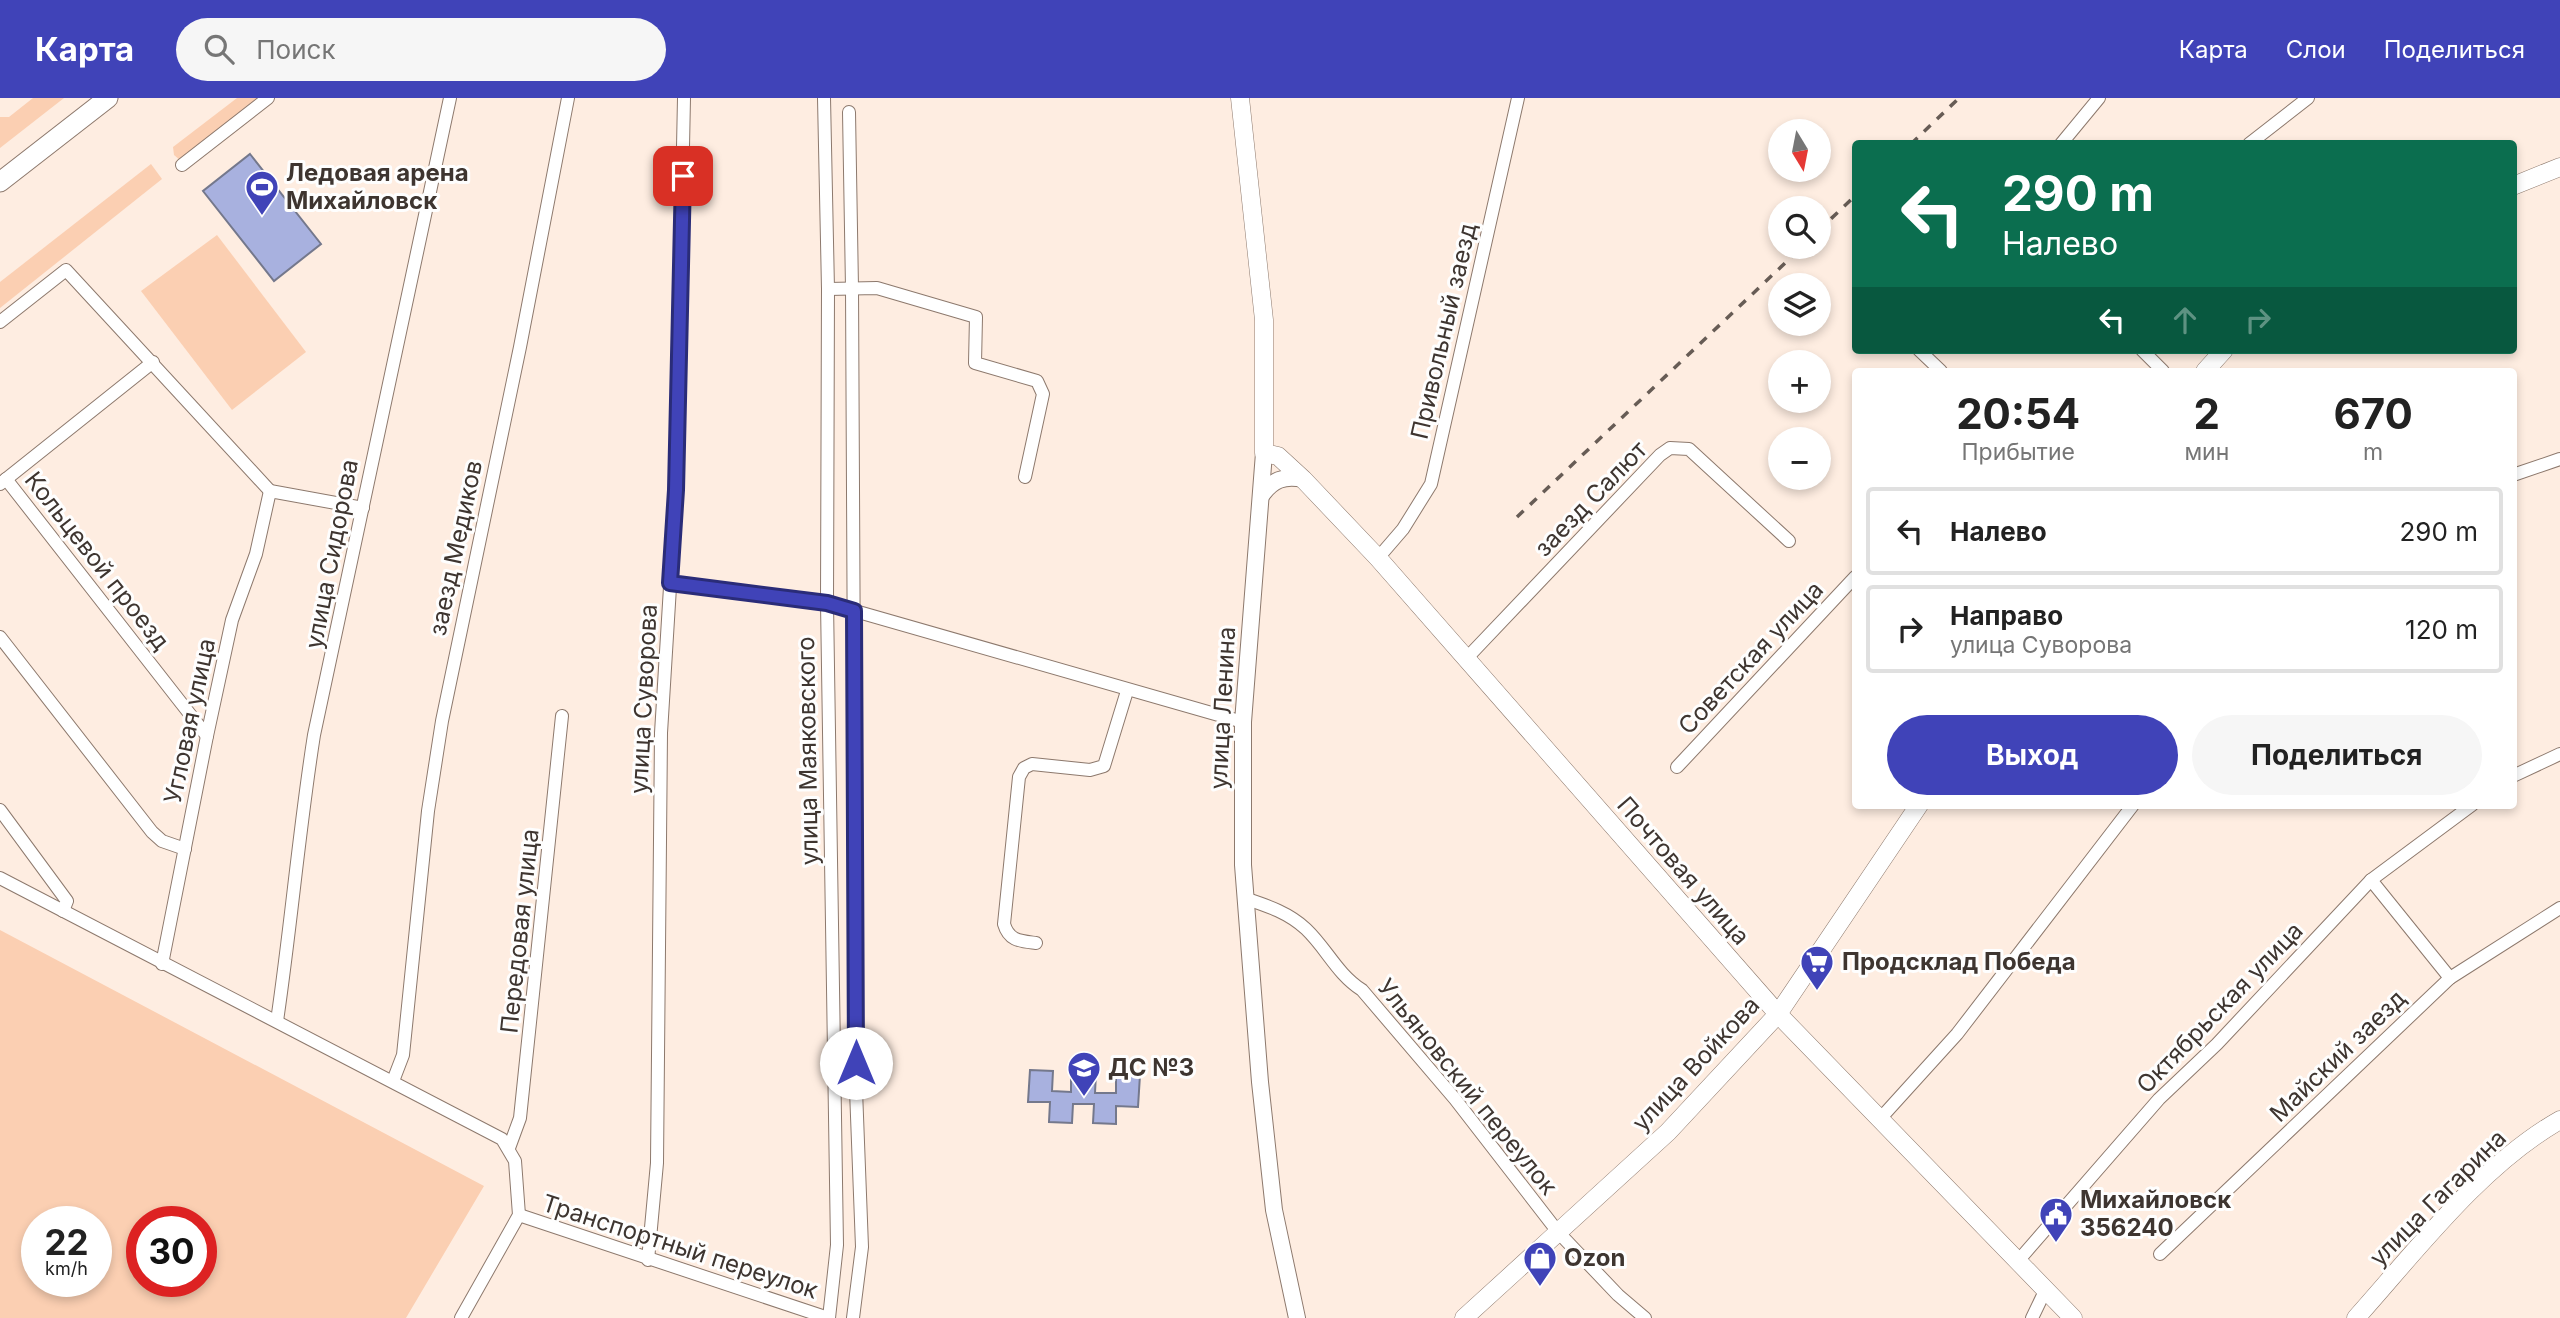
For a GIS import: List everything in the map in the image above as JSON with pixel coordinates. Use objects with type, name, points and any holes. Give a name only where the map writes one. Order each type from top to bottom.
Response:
[{"type":"main road","points":[[0,182],[108,98]]},
{"type":"main road","name":"улица Ленина","points":[[1240,98],[1264,320],[1264,453]]},
{"type":"main road","points":[[2517,184],[2560,167]]},
{"type":"main road","points":[[2208,368],[2220,354]]},
{"type":"main road","name":"Почтовая улица","points":[[1264,453],[1278,456],[1303,479],[1378,558],[1778,1014],[2073,1318]]},
{"type":"main road","name":"улица Войкова","points":[[1464,1318],[1668,1132],[1778,1014],[1916,809]]},
{"type":"main road","name":"улица Гагарина","points":[[2356,1318],[2442,1222],[2493,1171],[2542,1130],[2560,1119]]},
{"type":"street","points":[[182,165],[268,98]]},
{"type":"street","name":"улица Сидорова","points":[[277,1021],[294,904],[300,823],[314,734],[450,98]]},
{"type":"street","name":"заезд Медиков","points":[[393,1081],[403,1055],[428,811],[442,722],[520,347],[568,98]]},
{"type":"street","name":"улица Суворова","points":[[648,1260],[657,1163],[661,733],[676,490],[684,98]]},
{"type":"street","name":"улица Маяковского","points":[[824,98],[828,289],[827,603],[837,1245],[829,1318]]},
{"type":"street","name":"Привольный заезд","points":[[1378,558],[1404,529],[1431,484],[1518,98]]},
{"type":"street","points":[[2065,140],[2099,98]]},
{"type":"street","points":[[2254,140],[2308,98]]},
{"type":"street","name":"улица Маяковского","points":[[849,112],[856,1090],[862,1247],[853,1318]]},
{"type":"street","points":[[0,322],[66,270],[270,491],[363,508]]},
{"type":"street","points":[[828,289],[877,288],[909,295],[976,317],[975,363],[1037,381],[1041,386],[1043,394],[1025,477]]},
{"type":"street","points":[[1923,354],[1938,368]]},
{"type":"street","points":[[2146,354],[2160,368]]},
{"type":"street","points":[[3,481],[153,362]]},
{"type":"street","name":"заезд Салют","points":[[1465,660],[1660,455],[1670,449],[1689,449],[1788,541]]},
{"type":"street","name":"улица Ленина","points":[[1264,453],[1243,722],[1243,865],[1260,1082],[1274,1210],[1297,1318]]},
{"type":"street","points":[[2517,474],[2560,460]]},
{"type":"street","points":[[1261,496],[1267,487],[1282,478],[1303,479]]},
{"type":"street","name":"Кольцевой проезд","points":[[3,481],[206,736]]},
{"type":"street","name":"Угловая улица","points":[[162,964],[206,736],[232,620],[256,554],[270,491]]},
{"type":"street","name":"Советская улица","points":[[1677,767],[1852,580]]},
{"type":"street","points":[[670,583],[827,603],[1243,722]]},
{"type":"street","points":[[0,637],[152,832],[162,841],[185,849]]},
{"type":"street","points":[[1036,943],[1014,940],[1007,933],[1004,924],[1019,777],[1024,768],[1032,764],[1090,770],[1104,766],[1127,691]]},
{"type":"street","name":"Передовая улица","points":[[509,1148],[520,1118],[562,716]]},
{"type":"street","points":[[2517,774],[2560,754]]},
{"type":"street","points":[[1879,1120],[1957,1034],[2130,809]]},
{"type":"street","name":"Октябрьская улица","points":[[2018,1261],[2159,1099],[2217,1044],[2371,880],[2467,809]]},
{"type":"street","points":[[0,810],[67,901],[63,911]]},
{"type":"street","points":[[0,878],[502,1139],[514,1161],[519,1215],[461,1318]]},
{"type":"street","points":[[2371,880],[2450,978]]},
{"type":"street","name":"Ульяновский переулок","points":[[1247,899],[1278,910],[1306,929],[1346,980],[1362,990],[1455,1099],[1558,1232],[1618,1294],[1646,1318]]},
{"type":"street","name":"Майский заезд","points":[[2160,1254],[2450,978],[2560,908]]},
{"type":"street","name":"Транспортный переулок","points":[[519,1215],[829,1318]]},
{"type":"street","points":[[2032,1318],[2045,1291]]},
{"type":"shaded area","points":[[33,98],[64,98],[0,148],[0,117],[9,117]]},
{"type":"shaded area","points":[[237,98],[263,98],[181,161],[174,155],[173,147]]},
{"type":"shaded area","points":[[151,164],[162,179],[0,308],[0,282]]},
{"type":"shaded area","points":[[217,235],[306,352],[232,410],[141,291]]},
{"type":"shaded area","points":[[0,930],[484,1186],[406,1318],[0,1318]]},
{"type":"building","name":"Ледовая арена Михайловск","points":[[250,154],[321,244],[274,281],[203,191]]},
{"type":"building","name":"ДС №3","points":[[1030,1070],[1053,1071],[1052,1091],[1071,1092],[1071,1072],[1096,1073],[1095,1093],[1116,1093],[1116,1074],[1140,1075],[1138,1107],[1116,1106],[1116,1124],[1093,1123],[1094,1104],[1073,1104],[1072,1123],[1049,1122],[1050,1102],[1028,1102]]},
{"type":"railway","points":[[1915,140],[1959,98]]},
{"type":"railway","points":[[1831,219],[1852,199]]},
{"type":"railway","points":[[1517,517],[1789,259]]},
{"type":"place","name":"Ледовая арена Михайловск","points":[[262,217]]},
{"type":"place","name":"Продсклад Победа","points":[[1817,992]]},
{"type":"place","name":"ДС №3","points":[[1084,1098]]},
{"type":"place","name":"Михайловск 356240","points":[[2056,1244]]},
{"type":"place","name":"Ozon","points":[[1540,1288]]},
{"type":"route","points":[[683,176],[676,490],[670,583],[827,603],[854,611],[856,1063]]}]
